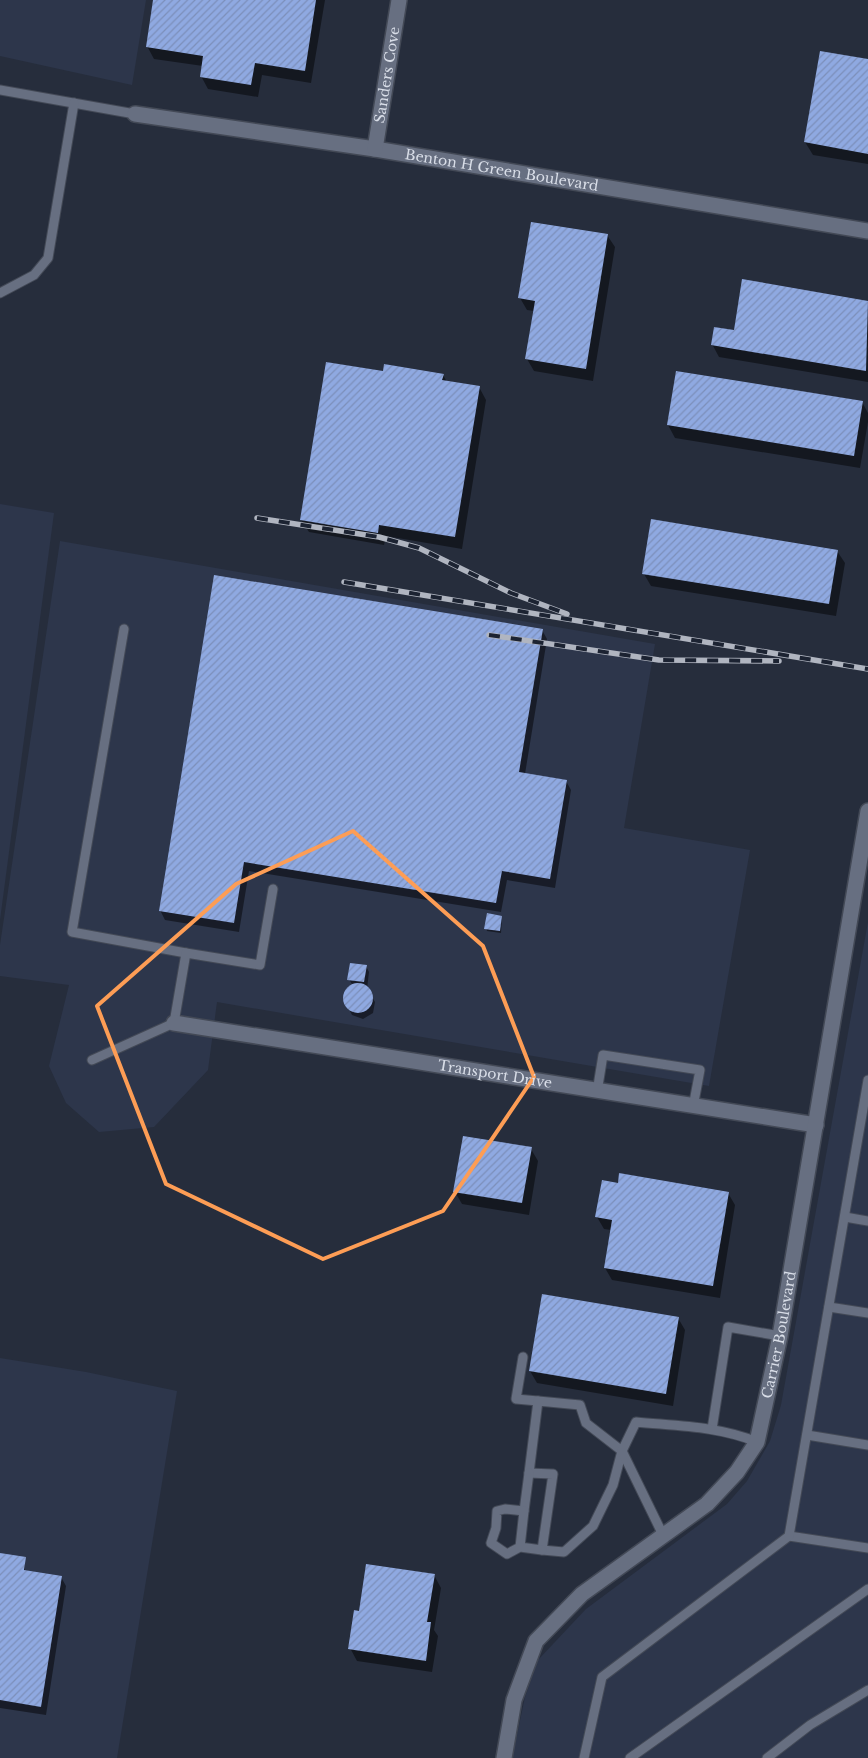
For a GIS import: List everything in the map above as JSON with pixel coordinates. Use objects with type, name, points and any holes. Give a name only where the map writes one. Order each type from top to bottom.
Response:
[{"type":"street","name":"Sanders Cove","points":[[375,149],[399,0]]},
{"type":"street","name":"Benton H Green Boulevard","points":[[135,114],[375,149],[868,231]]},
{"type":"street","name":"Carrier Boulevard","points":[[504,1758],[514,1700],[536,1641],[582,1594],[707,1504],[738,1472],[757,1442],[780,1336],[868,811]]},
{"type":"street","name":"Transport Drive","points":[[174,1023],[597,1092],[816,1125]]},
{"type":"lane","points":[[0,90],[135,114]]},
{"type":"lane","points":[[0,294],[34,275],[48,258],[74,103]]},
{"type":"lane","points":[[124,629],[72,932],[260,965],[273,889]]},
{"type":"lane","points":[[92,1060],[174,1023],[186,953]]},
{"type":"lane","points":[[597,1092],[603,1055],[700,1070],[693,1107]]},
{"type":"lane","points":[[584,1758],[602,1677],[789,1536],[868,1080]]},
{"type":"lane","points":[[845,1217],[868,1221]]},
{"type":"lane","points":[[829,1307],[868,1313]]},
{"type":"lane","points":[[712,1429],[728,1327],[780,1336]]},
{"type":"lane","points":[[523,1357],[516,1399],[580,1405],[586,1423],[622,1451],[663,1535]]},
{"type":"lane","points":[[520,1546],[538,1401]]},
{"type":"lane","points":[[524,1511],[505,1509],[497,1511],[496,1528],[491,1543],[507,1554],[520,1546],[564,1552],[592,1526],[613,1485],[622,1451],[636,1422],[712,1429],[735,1433],[757,1442]]},
{"type":"lane","points":[[807,1435],[868,1445]]},
{"type":"lane","points":[[529,1473],[553,1474],[542,1550]]},
{"type":"lane","points":[[789,1536],[868,1548]]},
{"type":"lane","points":[[630,1758],[868,1589]]},
{"type":"lane","points":[[767,1758],[810,1725],[868,1690]]},
{"type":"highlighted area","points":[[353,831],[483,946],[534,1077],[443,1211],[323,1259],[166,1184],[97,1006],[236,884]]},
{"type":"shaded area","points":[[0,0],[146,0],[132,85],[0,56]]},
{"type":"shaded area","points":[[0,504],[54,513],[0,920]]},
{"type":"shaded area","points":[[60,541],[655,644],[624,828],[750,850],[709,1086],[217,1002],[208,1070],[154,1127],[99,1132],[66,1103],[49,1066],[69,985],[0,976],[0,945]]},
{"type":"shaded area","points":[[868,922],[868,1758],[512,1758],[525,1697],[538,1660],[586,1609],[727,1504],[747,1481],[770,1441],[781,1405]]},
{"type":"shaded area","points":[[0,1358],[86,1372],[177,1391],[117,1758],[0,1758]]},
{"type":"building","points":[[153,0],[316,0],[305,71],[255,63],[251,85],[200,77],[203,56],[146,47]]},
{"type":"building","points":[[820,51],[868,59],[868,154],[804,142]]},
{"type":"building","points":[[531,222],[608,234],[586,369],[525,359],[535,301],[518,298]]},
{"type":"building","points":[[742,279],[868,301],[866,371],[711,345],[714,327],[734,330]]},
{"type":"building","points":[[326,362],[383,371],[384,364],[444,374],[442,380],[480,386],[455,537],[379,525],[378,533],[300,520]]},
{"type":"building","points":[[676,371],[863,401],[854,456],[667,425]]},
{"type":"building","points":[[651,519],[838,550],[829,604],[642,574]]},
{"type":"building","points":[[214,575],[543,629],[519,772],[567,780],[550,879],[502,871],[496,903],[244,862],[234,923],[159,911]]},
{"type":"building","points":[[487,913],[502,916],[500,931],[484,929]]},
{"type":"building","points":[[350,963],[367,965],[364,982],[347,980]]},
{"type":"building","points":[[358,983],[369,987],[373,998],[369,1009],[358,1013],[347,1009],[343,998],[347,987]]},
{"type":"building","points":[[463,1136],[532,1147],[522,1203],[453,1192]]},
{"type":"building","points":[[619,1173],[729,1192],[713,1286],[604,1268],[612,1220],[595,1217],[602,1180],[618,1183]]},
{"type":"building","points":[[542,1294],[679,1317],[666,1394],[529,1371]]},
{"type":"building","points":[[0,1553],[26,1557],[24,1570],[62,1576],[41,1707],[0,1700]]},
{"type":"building","points":[[366,1564],[435,1574],[427,1622],[431,1622],[426,1661],[348,1649],[354,1610],[359,1611]]},
{"type":"railway","points":[[257,518],[379,537],[419,548],[511,593],[567,614]]},
{"type":"railway","points":[[344,582],[868,669]]},
{"type":"railway","points":[[489,635],[659,660],[779,661]]}]
